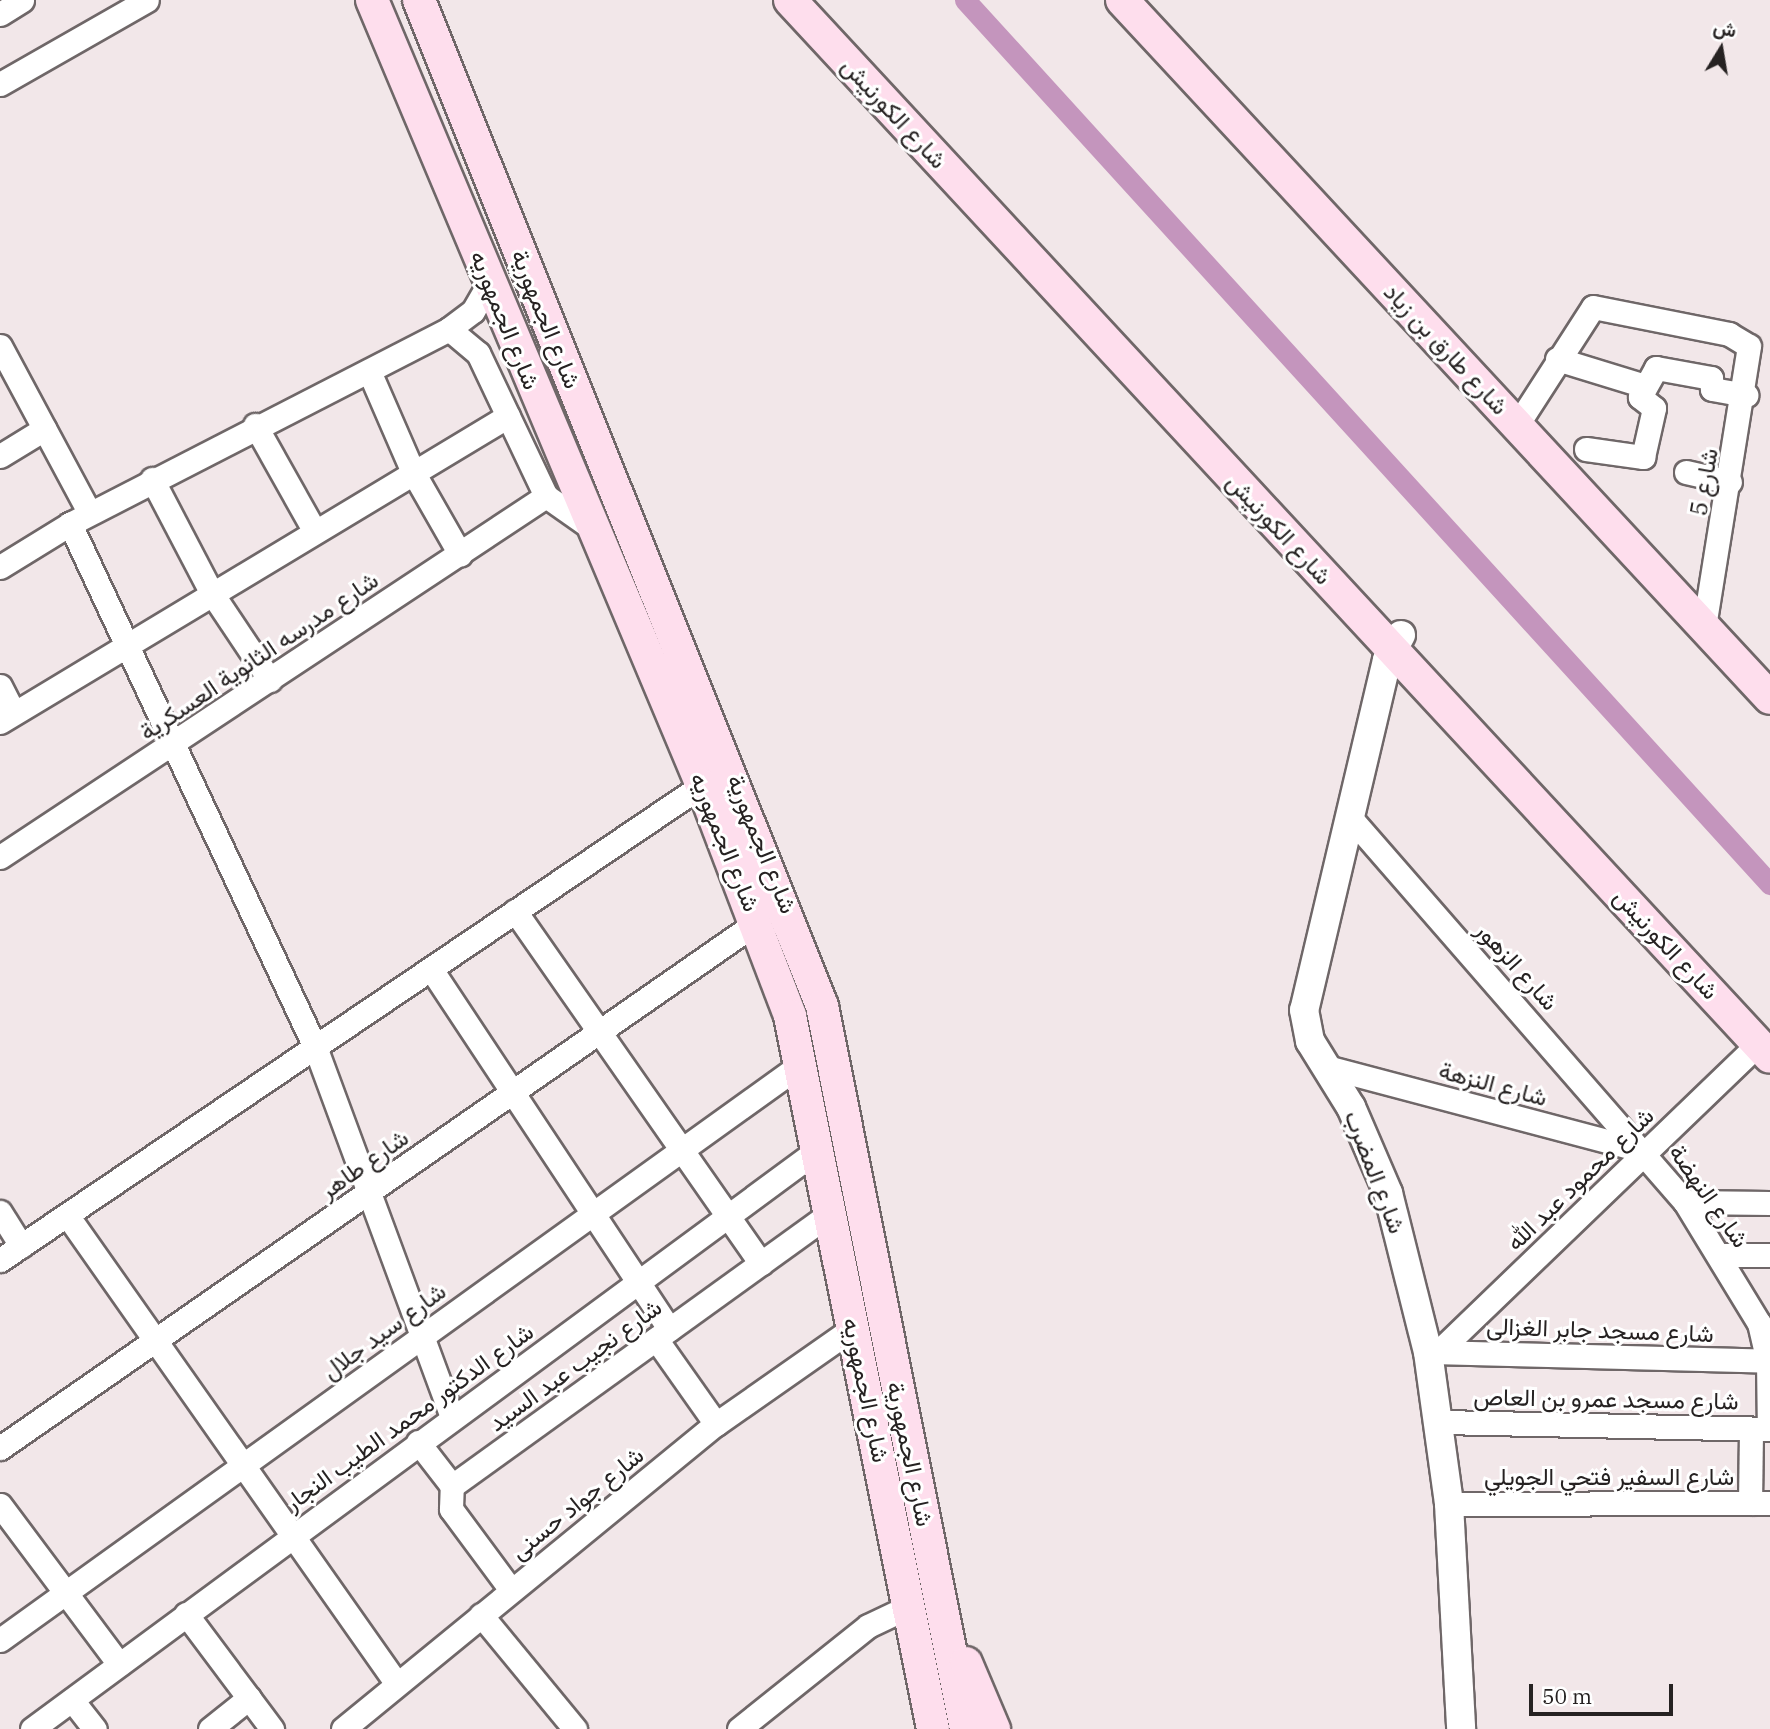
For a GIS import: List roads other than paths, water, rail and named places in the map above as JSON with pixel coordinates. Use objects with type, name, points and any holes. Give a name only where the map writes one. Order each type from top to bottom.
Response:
[{"type":"main road","name":"شارع الجمهوريه","points":[[372,0],[488,285],[702,785],[757,922],[800,1065],[853,1328],[909,1524],[910,1606],[933,1729]]},
{"type":"main road","name":"شارع الجمهورية","points":[[419,0],[822,1006],[909,1524],[941,1605],[981,1727]]},
{"type":"main road","name":"شارع الكورنيش","points":[[790,0],[1396,642],[1766,1042]]},
{"type":"main road","name":"شارع الكورنيش","points":[[819,0],[1396,642]]},
{"type":"main road","name":"شارع طارق بن زياد","points":[[1122,0],[1770,698]]},
{"type":"main road","points":[[527,375],[562,357]]},
{"type":"main road","points":[[544,415],[559,401],[579,399]]},
{"type":"street","points":[[0,14],[22,0]]},
{"type":"street","points":[[0,84],[147,0]]},
{"type":"street","points":[[0,567],[79,518],[152,479],[449,329],[473,312],[488,285]]},
{"type":"street","name":"شارع 5","points":[[1557,359],[1587,311],[1600,307],[1729,334],[1749,346],[1746,395],[1704,626]]},
{"type":"street","points":[[449,329],[478,353],[546,496],[593,529]]},
{"type":"street","points":[[0,346],[44,429],[129,643],[315,1047],[452,1417]]},
{"type":"street","points":[[1517,425],[1557,359],[1651,377],[1711,377],[1712,389],[1746,395]]},
{"type":"street","points":[[369,371],[413,472],[460,554]]},
{"type":"street","points":[[1586,449],[1643,457],[1654,408],[1640,399],[1651,377]]},
{"type":"street","points":[[0,686],[7,717],[314,530],[508,416]]},
{"type":"street","points":[[255,425],[314,530]]},
{"type":"street","points":[[0,456],[44,429]]},
{"type":"street","points":[[1686,472],[1730,482]]},
{"type":"street","points":[[152,479],[211,592],[270,680]]},
{"type":"street","name":"شارع مدرسه الثانوية العسكرية","points":[[0,857],[177,743],[546,496]]},
{"type":"street","name":"شارع المضرب","points":[[1396,642],[1348,815],[1305,993],[1306,1026],[1388,1193],[1433,1352],[1449,1504],[1461,1729]]},
{"type":"street","points":[[0,1260],[702,785]]},
{"type":"street","name":"شارع الزهور","points":[[1348,815],[1646,1151]]},
{"type":"street","points":[[515,912],[761,1264]]},
{"type":"street","name":"شارع طاهر","points":[[0,1448],[757,922]]},
{"type":"street","points":[[430,969],[638,1282],[663,1334],[716,1424]]},
{"type":"street","name":"شارع محمود عبد الله","points":[[1433,1352],[1766,1042]]},
{"type":"street","name":"شارع سيد جلال","points":[[0,1640],[800,1065]]},
{"type":"street","name":"شارع النزهة","points":[[1327,1067],[1646,1151]]},
{"type":"street","name":"شارع الدكتور محمد الطيب النجار","points":[[32,1729],[819,1149]]},
{"type":"street","name":"شارع النهضة","points":[[1646,1151],[1759,1306],[1769,1361],[1760,1503]]},
{"type":"street","points":[[1685,1202],[1770,1203]]},
{"type":"street","points":[[0,1212],[21,1246]]},
{"type":"street","name":"شارع نجيب عبد السيد","points":[[452,1486],[831,1213]]},
{"type":"street","points":[[67,1215],[397,1684]]},
{"type":"street","points":[[1720,1255],[1770,1255]]},
{"type":"street","name":"شارع جواد حسنى","points":[[344,1729],[716,1424],[853,1328]]},
{"type":"street","name":"شارع مسجد جابر الغزالى","points":[[1433,1352],[1769,1361]]},
{"type":"street","name":"شارع مسجد عمرو بن العاص","points":[[1440,1422],[1763,1429]]},
{"type":"street","points":[[418,1442],[452,1486],[451,1509],[511,1590]]},
{"type":"street","name":"شارع السفير فتحي الجويلي","points":[[1449,1504],[1760,1503]]},
{"type":"street","points":[[0,1505],[119,1664]]},
{"type":"street","points":[[739,1729],[868,1626],[910,1606]]},
{"type":"street","points":[[186,1615],[272,1729]]},
{"type":"street","points":[[481,1615],[574,1728]]},
{"type":"street","points":[[210,1729],[249,1698]]},
{"type":"street","points":[[72,1700],[95,1729]]},
{"type":"waterway","points":[[965,0],[1770,884]]}]
